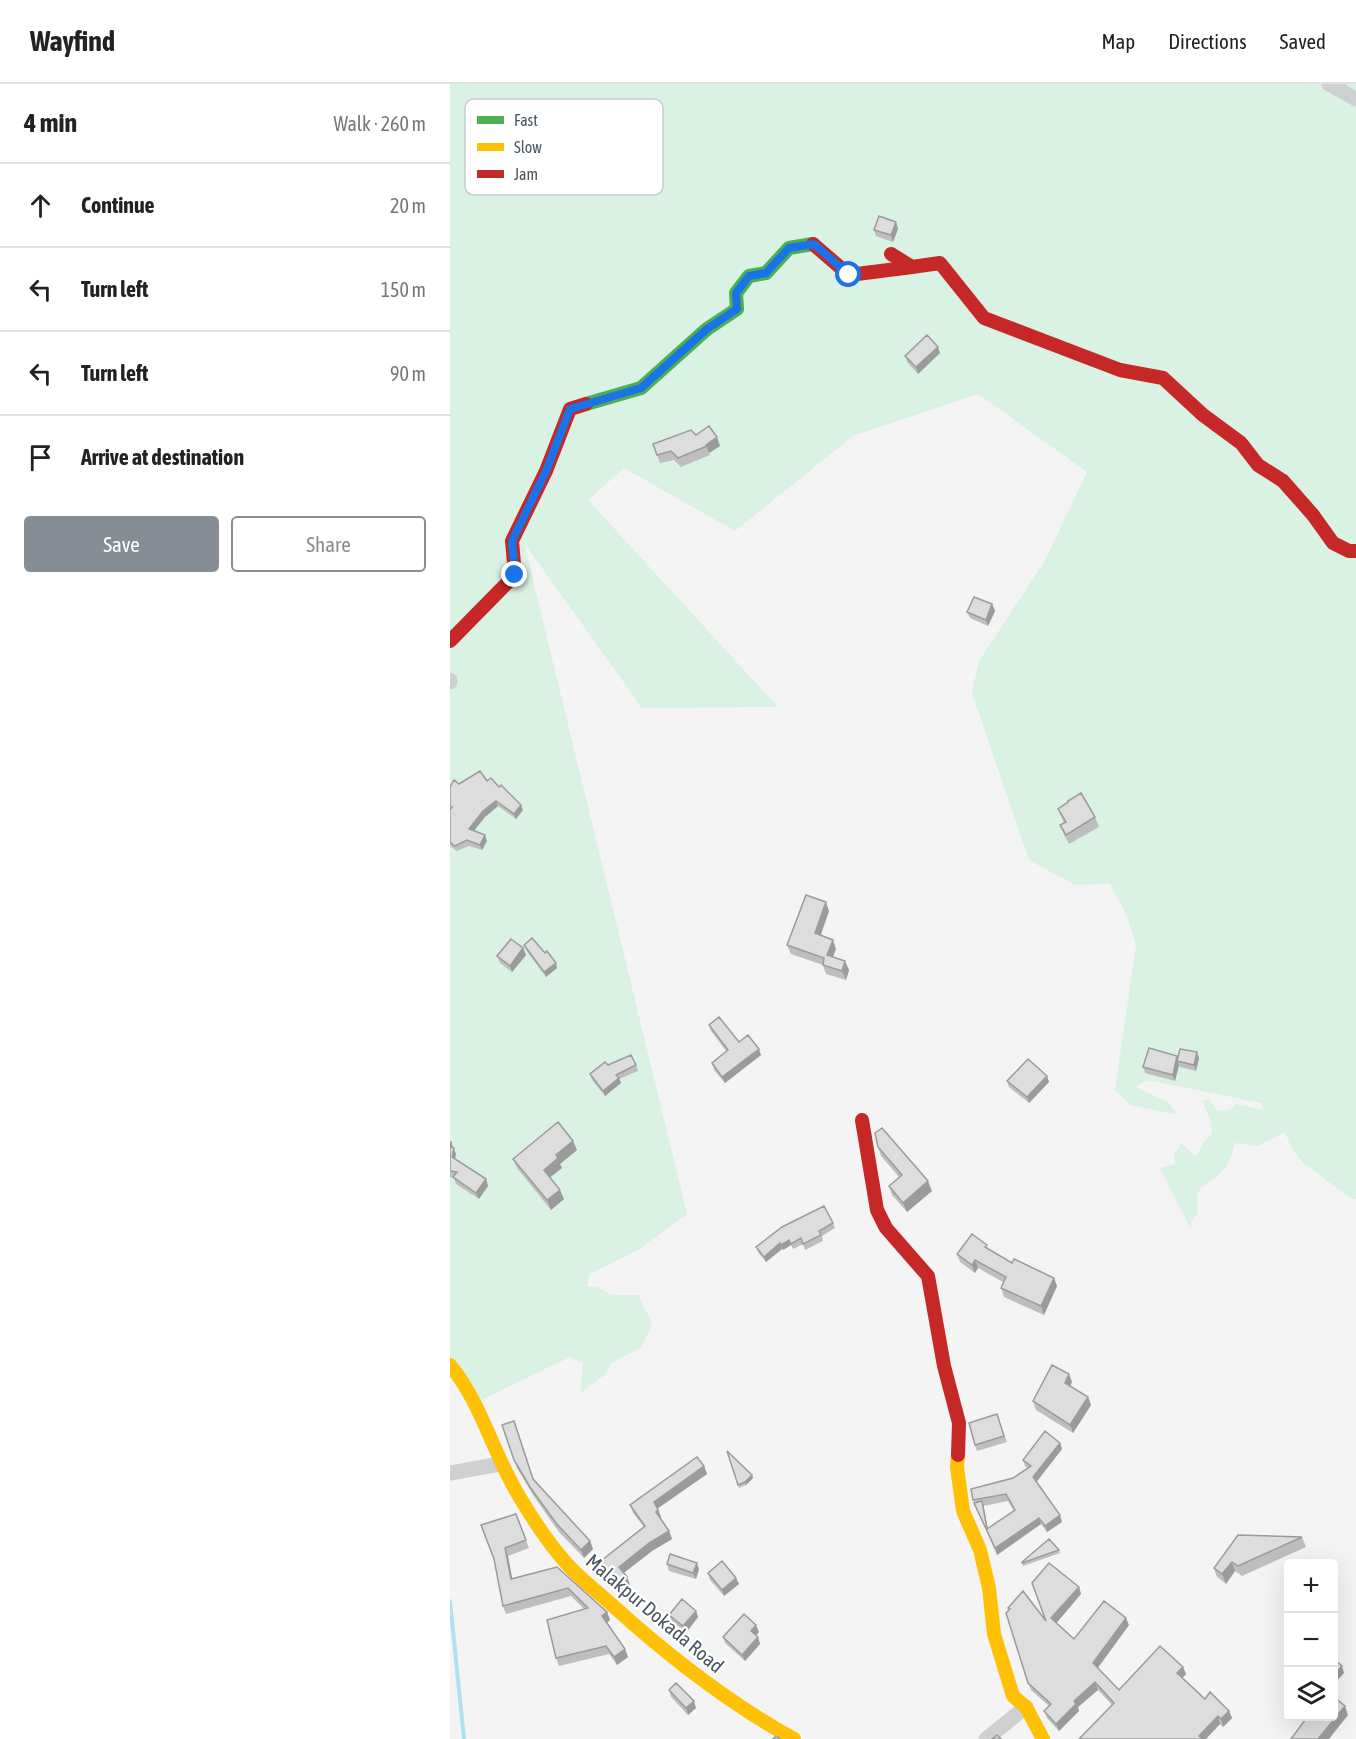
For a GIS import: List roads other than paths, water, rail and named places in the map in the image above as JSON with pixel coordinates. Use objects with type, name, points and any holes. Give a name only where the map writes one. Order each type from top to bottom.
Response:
[{"type":"street","points":[[1329,84],[1356,99]]},
{"type":"street","points":[[450,641],[515,575],[512,541],[546,471],[570,409],[641,388],[707,329],[737,309],[736,293],[749,276],[766,273],[789,248],[814,244],[849,275],[939,263],[984,318],[1120,369],[1163,378],[1203,415],[1240,443],[1258,465],[1283,481],[1313,515],[1333,543],[1356,552]]},
{"type":"street","points":[[891,254],[912,267]]},
{"type":"street","points":[[862,1120],[876,1210],[886,1228],[928,1276],[944,1366],[959,1424],[957,1467],[963,1511],[980,1550],[989,1588],[994,1634],[1013,1696],[1026,1707],[1043,1739]]},
{"type":"street","name":"Malakpur Dokada Road","points":[[450,1365],[463,1381],[465,1389],[480,1412],[500,1464],[522,1502],[567,1564],[654,1643],[752,1716],[794,1739]]},
{"type":"street","points":[[450,1473],[500,1464]]},
{"type":"street","points":[[986,1739],[1026,1707]]},
{"type":"waterway","points":[[450,1601],[464,1739]]}]
